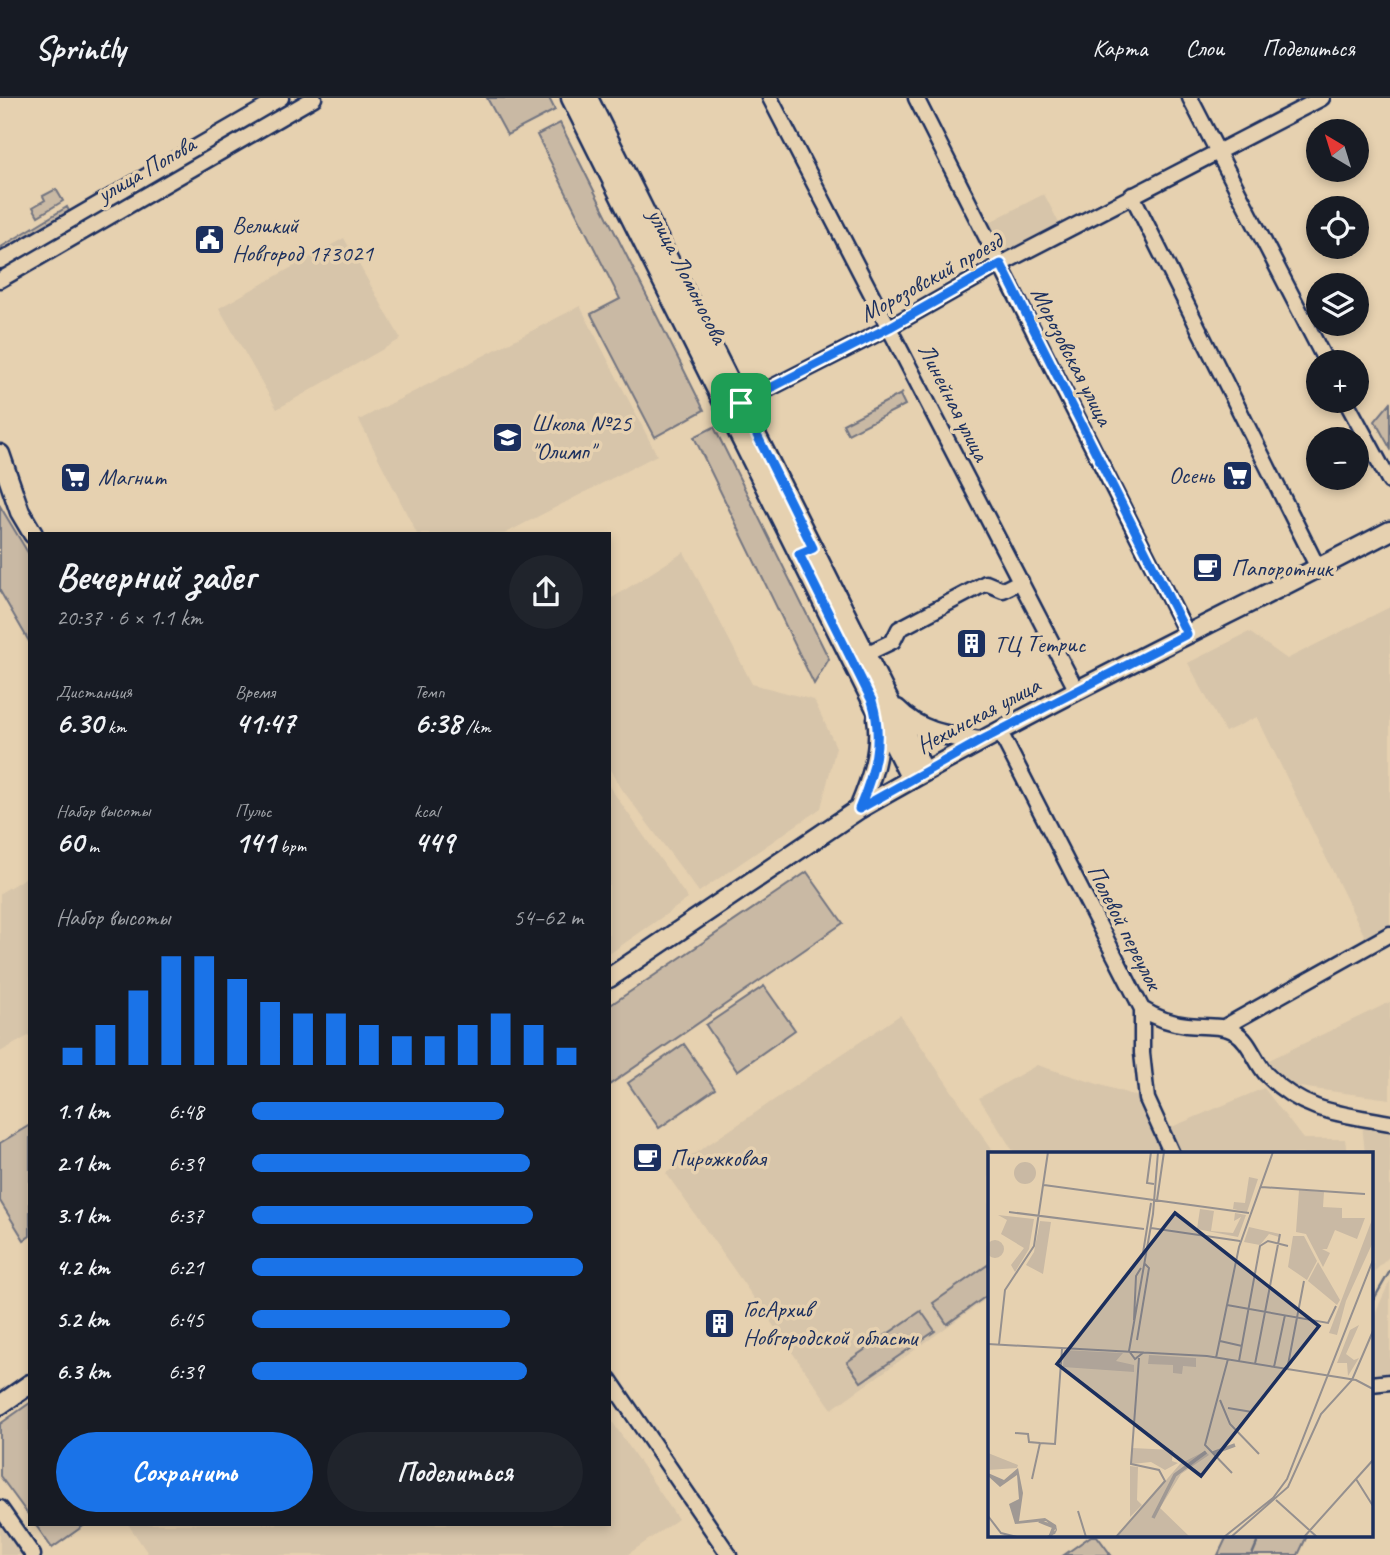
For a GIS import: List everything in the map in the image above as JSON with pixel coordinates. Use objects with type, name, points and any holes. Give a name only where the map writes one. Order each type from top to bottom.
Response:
[{"type":"main road","name":"улица Ломоносова","points":[[571,98],[604,147],[741,403],[806,551],[866,654],[878,696],[878,744],[873,773],[859,809]]},
{"type":"main road","name":"улица Ломоносова","points":[[588,98],[604,147],[918,775]]},
{"type":"main road","points":[[0,454],[20,512],[32,532]]},
{"type":"main road","points":[[0,492],[20,512]]},
{"type":"main road","name":"Нехинская улица","points":[[611,977],[859,809],[918,775],[999,730],[1390,531]]},
{"type":"main road","name":"улица Ломоносова","points":[[878,696],[917,725],[942,735],[980,741]]},
{"type":"main road","points":[[0,1405],[28,1385]]},
{"type":"street","name":"улица Попова","points":[[3,259],[281,98]]},
{"type":"street","name":"улица Попова","points":[[0,280],[314,98]]},
{"type":"street","name":"Линейная улица","points":[[770,98],[1077,691]]},
{"type":"street","name":"Морозовская улица","points":[[916,98],[1187,634]]},
{"type":"street","points":[[1190,98],[1320,350]]},
{"type":"street","name":"Морозовский проезд","points":[[741,403],[890,327],[1001,264],[1132,195],[1322,98]]},
{"type":"street","points":[[1132,195],[1318,568]]},
{"type":"street","points":[[3,259],[14,272]]},
{"type":"street","points":[[1353,413],[1390,482]]},
{"type":"street","points":[[866,654],[893,641],[899,629],[986,583],[1003,590],[1021,581]]},
{"type":"street","name":"Полевой переулок","points":[[999,730],[1142,1009],[1142,1053],[1147,1099],[1171,1152]]},
{"type":"street","points":[[1224,1027],[1390,934]]},
{"type":"street","points":[[1142,1009],[1155,1017],[1177,1023],[1224,1027],[1242,1037],[1264,1071],[1282,1089],[1317,1109],[1390,1123]]},
{"type":"street","points":[[611,1382],[729,1555]]},
{"type":"street","points":[[1372,1384],[1390,1382]]},
{"type":"street","points":[[0,1508],[33,1555]]},
{"type":"shaded area","points":[[487,98],[549,98],[555,110],[507,135]]},
{"type":"shaded area","points":[[560,123],[704,410],[655,437],[591,314],[620,299],[537,135]]},
{"type":"shaded area","points":[[56,189],[63,201],[38,216],[33,207],[45,200],[43,196]]},
{"type":"shaded area","points":[[1044,194],[1061,227],[1003,257],[986,224]]},
{"type":"shaded area","points":[[67,207],[70,213],[9,249],[1,247]]},
{"type":"shaded area","points":[[344,238],[401,339],[277,409],[219,308]]},
{"type":"shaded area","name":"Школа №25 \"Олимп\"","points":[[580,306],[657,455],[508,532],[416,532],[359,420]]},
{"type":"shaded area","points":[[903,393],[900,395],[905,405],[848,434],[843,424]]},
{"type":"shaded area","points":[[1390,403],[1390,448],[1375,421]]},
{"type":"shaded area","points":[[714,427],[829,659],[814,684],[694,437]]},
{"type":"shaded area","points":[[0,506],[28,553],[28,640],[0,591]]},
{"type":"shaded area","points":[[684,552],[752,684],[814,700],[836,747],[821,808],[699,892],[621,788],[611,770],[611,599]]},
{"type":"shaded area","points":[[1390,607],[1390,928],[1367,941],[1257,717],[1225,732],[1188,663],[1249,632],[1287,659]]},
{"type":"shaded area","points":[[611,789],[688,899],[611,953]]},
{"type":"shaded area","points":[[807,872],[843,923],[611,1084],[611,1005]]},
{"type":"shaded area","points":[[28,876],[28,1036],[0,1052],[0,893]]},
{"type":"shaded area","points":[[764,986],[795,1030],[737,1071],[706,1025]]},
{"type":"shaded area","points":[[1390,1002],[1390,1099],[1291,1086],[1267,1061]]},
{"type":"shaded area","points":[[900,1015],[994,1152],[988,1152],[988,1298],[832,1409],[666,1173]]},
{"type":"shaded area","points":[[684,1044],[715,1089],[659,1128],[628,1083]]},
{"type":"shaded area","points":[[1037,1065],[1139,1097],[1165,1152],[1014,1152],[979,1098]]},
{"type":"shaded area","points":[[1264,1088],[1303,1139],[1345,1139],[1347,1152],[1177,1152],[1167,1129]]},
{"type":"shaded area","points":[[1362,1124],[1390,1128],[1390,1256],[1374,1272],[1372,1152],[1365,1152]]},
{"type":"shaded area","points":[[28,1126],[28,1237],[24,1240],[0,1201],[0,1143]]},
{"type":"shaded area","points":[[988,1265],[988,1295],[947,1324],[933,1303]]},
{"type":"shaded area","points":[[1390,1281],[1390,1373],[1372,1375],[1372,1320]]},
{"type":"shaded area","points":[[921,1311],[935,1331],[861,1382],[847,1362]]},
{"type":"shaded area","points":[[28,1404],[28,1514],[0,1476],[0,1424]]},
{"type":"shaded area","points":[[611,1420],[678,1519],[627,1555],[149,1555],[129,1526],[611,1526]]},
{"type":"shaded area","points":[[0,1521],[24,1555],[0,1555]]},
{"type":"shaded area","points":[[36,1526],[83,1526],[52,1548]]},
{"type":"shaded area","points":[[1088,1538],[1098,1538],[1111,1555],[1064,1555]]},
{"type":"shaded area","points":[[1226,1538],[1306,1538],[1298,1555],[1218,1555]]},
{"type":"waterway","points":[[1372,1302],[1390,1271]]},
{"type":"waterway","points":[[1252,1555],[1259,1538]]},
{"type":"place","name":"Великий Новгород 173021","points":[[209,239]]},
{"type":"place","name":"Школа №25 \"Олимп\"","points":[[508,437]]},
{"type":"place","name":"Осень","points":[[1237,475]]},
{"type":"place","name":"Магнит","points":[[75,477]]},
{"type":"place","name":"Папоротник","points":[[1208,568]]},
{"type":"place","name":"ТЦ Тетрис","points":[[971,644]]},
{"type":"place","name":"Пирожковая","points":[[647,1158]]},
{"type":"place","name":"ГосАрхив Новгородской области","points":[[720,1323]]},
{"type":"route","points":[[1001,264],[1187,634],[980,741],[859,809],[875,763],[878,744],[876,714],[799,554],[813,548],[741,403],[890,327],[1001,264]]}]
